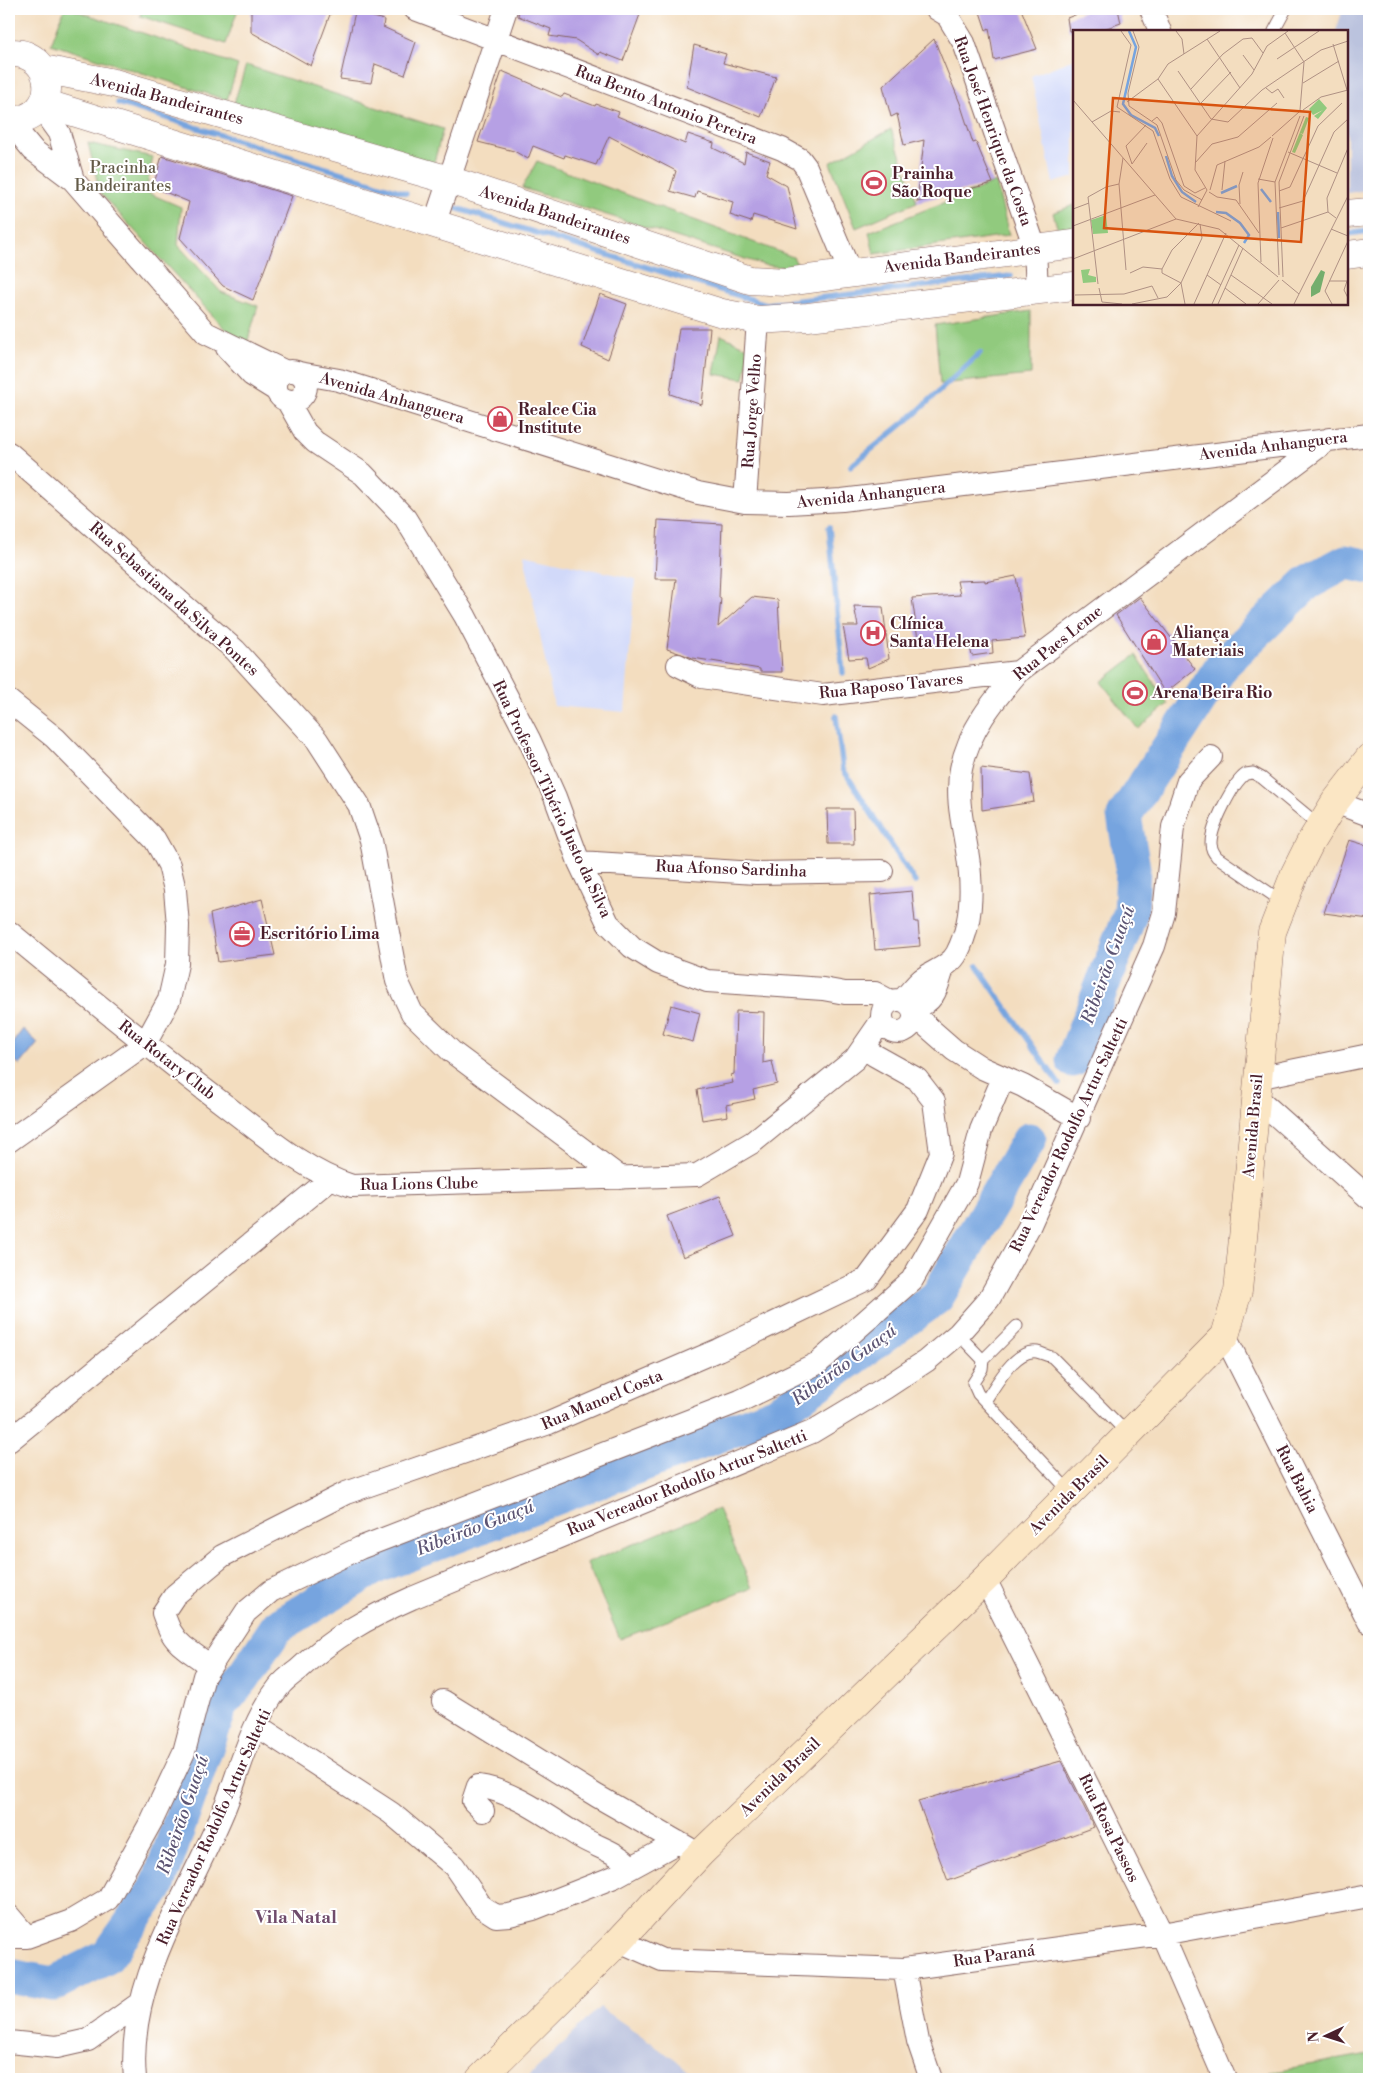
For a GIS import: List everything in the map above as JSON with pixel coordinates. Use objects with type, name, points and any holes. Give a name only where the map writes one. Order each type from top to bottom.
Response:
[{"type":"main road","name":"Avenida Brasil","points":[[480,2079],[620,1941],[689,1848],[986,1579],[1225,1336],[1238,1290],[1272,932],[1294,873],[1320,826],[1335,802],[1369,758]]},
{"type":"street","name":"Rua Bento Antonio Pereira","points":[[415,9],[782,149],[800,159],[817,191],[850,272]]},
{"type":"street","points":[[434,225],[506,9]]},
{"type":"street","name":"Rua José Henrique da Costa","points":[[936,9],[947,15],[964,43],[1035,248],[1037,291]]},
{"type":"street","points":[[1151,9],[1160,30]]},
{"type":"street","points":[[9,53],[19,52],[33,58],[43,69],[48,85],[42,106],[31,116],[9,121]]},
{"type":"street","name":"Avenida Bandeirantes","points":[[43,69],[114,82],[449,180],[750,280],[786,282],[850,272],[1073,244]]},
{"type":"street","points":[[42,106],[59,133],[73,180]]},
{"type":"street","points":[[42,106],[722,313],[758,320],[808,317],[1073,286]]},
{"type":"street","points":[[9,121],[34,150],[73,180],[206,332],[219,340],[252,375],[290,386]]},
{"type":"street","points":[[1348,214],[1369,212]]},
{"type":"street","points":[[1348,254],[1369,252]]},
{"type":"street","name":"Rua Jorge Velho","points":[[745,502],[758,320]]},
{"type":"street","name":"Avenida Anhanguera","points":[[290,386],[339,380],[698,493],[745,502],[789,503],[842,500],[1330,438],[1369,435]]},
{"type":"street","name":"Rua Professor Tibério Justo da Silva","points":[[290,386],[304,432],[315,442],[363,474],[405,518],[465,616],[529,739],[555,797],[579,862],[608,923],[632,946],[658,963],[707,981],[823,989],[845,993],[897,1016],[954,1050],[1079,1118]]},
{"type":"street","name":"Rua Paes Leme","points":[[897,1016],[925,1005],[932,997],[943,968],[956,955],[968,924],[970,876],[960,811],[961,770],[977,724],[1018,672],[1330,438]]},
{"type":"street","name":"Rua Sebastiana da Silva Pontes","points":[[9,453],[235,650],[317,740],[359,805],[372,840],[397,981],[412,1013],[452,1052],[621,1178]]},
{"type":"street","name":"Rua Raposo Tavares","points":[[678,664],[702,677],[823,695],[1018,672]]},
{"type":"street","points":[[9,701],[55,738],[155,840],[169,865],[176,899],[177,964],[169,1000],[145,1044],[9,1141]]},
{"type":"street","name":"Rua Vereador Rodolfo Artur Saltetti","points":[[135,2079],[134,2060],[140,2003],[159,1948],[223,1813],[256,1725],[278,1688],[319,1650],[366,1618],[734,1462],[812,1432],[926,1361],[958,1334],[989,1299],[1029,1227],[1154,946],[1164,912],[1173,827],[1188,781],[1211,757]]},
{"type":"street","points":[[1335,802],[1369,815]]},
{"type":"street","name":"Rua Afonso Sardinha","points":[[579,862],[756,873],[882,871]]},
{"type":"street","name":"Rua Rotary Club","points":[[9,932],[145,1044],[275,1143],[330,1179]]},
{"type":"street","name":"Rua Lions Clube","points":[[330,1179],[352,1186],[369,1187],[697,1175],[753,1142],[864,1057],[897,1016]]},
{"type":"street","points":[[1369,1054],[1257,1088],[1369,1198]]},
{"type":"street","name":"Rua Manoel Costa","points":[[209,1668],[205,1661],[183,1647],[169,1632],[163,1613],[176,1595],[222,1556],[346,1493],[549,1423],[718,1350],[867,1279],[918,1210],[941,1153],[934,1101],[917,1079],[864,1057]]},
{"type":"street","points":[[9,1916],[18,1937],[71,1921],[108,1898],[152,1820],[184,1752],[204,1676],[246,1612],[271,1590],[360,1548],[740,1402],[818,1363],[912,1280],[967,1183],[982,1130],[1013,1082]]},
{"type":"street","points":[[9,1441],[330,1179]]},
{"type":"street","name":"Rua Bahia","points":[[1225,1336],[1369,1622]]},
{"type":"street","name":"Rua Rosa Passos","points":[[986,1579],[1162,1934],[1225,2079]]},
{"type":"street","points":[[443,1701],[597,1796],[689,1848]]},
{"type":"street","points":[[256,1725],[391,1813],[454,1866],[482,1907],[496,1916],[533,1909],[614,1877],[631,1867],[689,1848]]},
{"type":"street","points":[[483,1811],[473,1801],[478,1786],[496,1788],[584,1840],[621,1856],[631,1867]]},
{"type":"street","name":"Rua Paraná","points":[[620,1941],[662,1960],[904,1969],[1162,1934],[1369,1896]]},
{"type":"street","points":[[904,1969],[918,2041],[931,2079]]},
{"type":"street","points":[[9,2042],[57,2047],[88,2040],[140,2003]]},
{"type":"lane","points":[[1275,30],[1286,9]]},
{"type":"lane","points":[[1283,902],[1217,857],[1212,851],[1211,841],[1214,826],[1237,783],[1246,774],[1253,773],[1262,778],[1320,826]]},
{"type":"lane","points":[[1017,1326],[983,1360],[982,1368],[973,1383],[978,1394],[1071,1493]]},
{"type":"lane","points":[[958,1334],[983,1360]]},
{"type":"lane","points":[[985,1401],[1014,1361],[1031,1352],[1037,1352],[1052,1357],[1129,1435]]},
{"type":"shaded area","points":[[1343,9],[1369,9],[1369,190],[1348,193],[1348,30],[1336,30]]},
{"type":"shaded area","points":[[1073,59],[1073,177],[1053,183],[1031,76]]},
{"type":"shaded area","points":[[524,554],[635,579],[625,712],[554,706]]},
{"type":"shaded area","points":[[600,2007],[675,2059],[697,2079],[526,2079]]},
{"type":"green space","points":[[64,9],[71,9],[238,65],[227,100],[51,44]]},
{"type":"green space","points":[[142,9],[238,9],[226,44],[140,16]]},
{"type":"green space","points":[[246,65],[443,129],[433,166],[234,103]]},
{"type":"green space","name":"Prainha São Roque","points":[[891,129],[917,202],[856,228],[830,163]]},
{"type":"green space","name":"Pracinha Bandeirantes","points":[[88,143],[153,157],[146,192],[181,207],[178,245],[221,292],[258,306],[246,347],[223,327],[100,193]]},
{"type":"green space","points":[[537,161],[793,257],[800,269],[764,265],[522,188]]},
{"type":"green space","points":[[996,182],[1009,235],[874,254],[869,232]]},
{"type":"green space","points":[[1073,205],[1073,235],[1060,237],[1053,213]]},
{"type":"green space","points":[[1031,311],[1031,375],[940,384],[935,325]]},
{"type":"green space","points":[[721,335],[750,349],[744,379],[714,374]]},
{"type":"green space","name":"Arena Beira Rio","points":[[1136,655],[1168,704],[1138,729],[1101,682]]},
{"type":"green space","points":[[718,1509],[752,1588],[620,1639],[587,1563]]},
{"type":"green space","points":[[1369,2054],[1369,2079],[1236,2078]]},
{"type":"water","points":[[23,1029],[38,1043],[20,1065],[9,1056],[9,1048]]},
{"type":"building","points":[[251,9],[332,9],[311,66],[251,32]]},
{"type":"building","points":[[519,9],[642,9],[623,61],[600,52],[599,55],[576,40],[549,36],[551,29],[518,16]]},
{"type":"building","points":[[979,9],[1021,9],[1037,49],[994,60],[989,28],[986,30]]},
{"type":"building","points":[[1090,9],[1118,9],[1121,23],[1101,30],[1069,31],[1067,18]]},
{"type":"building","points":[[355,12],[384,20],[383,27],[416,42],[405,75],[375,64],[371,83],[340,79]]},
{"type":"building","points":[[934,39],[960,103],[973,143],[976,142],[993,183],[917,202],[924,140],[904,145],[897,114],[891,117],[883,86]]},
{"type":"building","points":[[694,45],[726,54],[723,63],[776,77],[761,117],[687,87]]},
{"type":"building","points":[[502,71],[562,97],[564,94],[595,106],[596,104],[619,112],[617,116],[685,144],[688,134],[714,143],[713,148],[744,163],[746,152],[770,161],[766,174],[787,186],[797,229],[753,215],[751,222],[730,215],[733,202],[697,191],[695,198],[670,191],[676,171],[609,136],[596,165],[565,155],[564,158],[533,146],[528,159],[514,151],[478,142]]},
{"type":"building","points":[[162,156],[292,196],[253,300],[223,286],[180,238],[189,202],[153,187]]},
{"type":"building","points":[[600,294],[627,304],[608,359],[582,347]]},
{"type":"building","points":[[679,328],[710,328],[702,405],[670,394]]},
{"type":"building","points":[[658,520],[722,524],[719,598],[721,598],[718,627],[752,597],[778,600],[782,672],[760,672],[760,669],[693,658],[667,649],[676,579],[655,579]]},
{"type":"building","points":[[1016,576],[1025,638],[992,641],[993,653],[972,656],[969,643],[919,646],[912,598],[960,595],[957,581],[985,580],[985,582]]},
{"type":"building","name":"Aliança Materiais","points":[[1140,597],[1195,669],[1165,693],[1116,615]]},
{"type":"building","name":"Clínica Santa Helena","points":[[854,606],[883,607],[889,659],[868,668],[866,658],[849,659],[843,626],[858,626]]},
{"type":"building","points":[[981,768],[1030,774],[1034,802],[982,810]]},
{"type":"building","points":[[827,809],[853,809],[854,844],[828,844]]},
{"type":"building","points":[[1349,840],[1369,846],[1369,919],[1324,913]]},
{"type":"building","points":[[912,891],[920,946],[875,950],[870,895]]},
{"type":"building","name":"Escritório Lima","points":[[262,899],[275,955],[218,962],[210,914]]},
{"type":"building","points":[[671,1005],[700,1013],[693,1042],[663,1034]]},
{"type":"building","points":[[736,1011],[764,1012],[763,1063],[772,1061],[777,1084],[753,1090],[755,1099],[726,1105],[728,1116],[702,1120],[697,1090],[733,1083],[731,1075],[734,1074]]},
{"type":"building","points":[[720,1196],[736,1236],[683,1257],[667,1216]]},
{"type":"building","points":[[1061,1761],[1094,1827],[948,1881],[918,1801]]},
{"type":"waterway","points":[[118,103],[406,193]]},
{"type":"waterway","points":[[456,208],[766,304],[1011,276]]},
{"type":"waterway","points":[[1348,234],[1369,231]]},
{"type":"waterway","points":[[851,466],[916,413],[980,353]]},
{"type":"waterway","points":[[829,527],[843,673]]},
{"type":"waterway","name":"Ribeirão Guaçú","points":[[1073,1060],[1131,912],[1133,868],[1124,816],[1223,664],[1307,583],[1346,562],[1369,567]]},
{"type":"waterway","points":[[836,716],[843,769],[915,882]]},
{"type":"waterway","points":[[977,966],[1059,1084]]},
{"type":"waterway","name":"Ribeirão Guaçú","points":[[9,1976],[53,1984],[107,1957],[158,1885],[221,1705],[243,1678],[277,1627],[375,1567],[777,1413],[937,1297],[1029,1140]]},
{"type":"place","name":"Prainha São Roque","points":[[874,183]]},
{"type":"place","name":"Realce Cia Institute","points":[[500,419]]},
{"type":"place","name":"Clínica Santa Helena","points":[[873,633]]},
{"type":"place","name":"Aliança Materiais","points":[[1154,642]]},
{"type":"place","name":"Arena Beira Rio","points":[[1135,693]]},
{"type":"place","name":"Escritório Lima","points":[[242,934]]},
{"type":"district","name":"Vila Natal","points":[[296,1917]]}]
